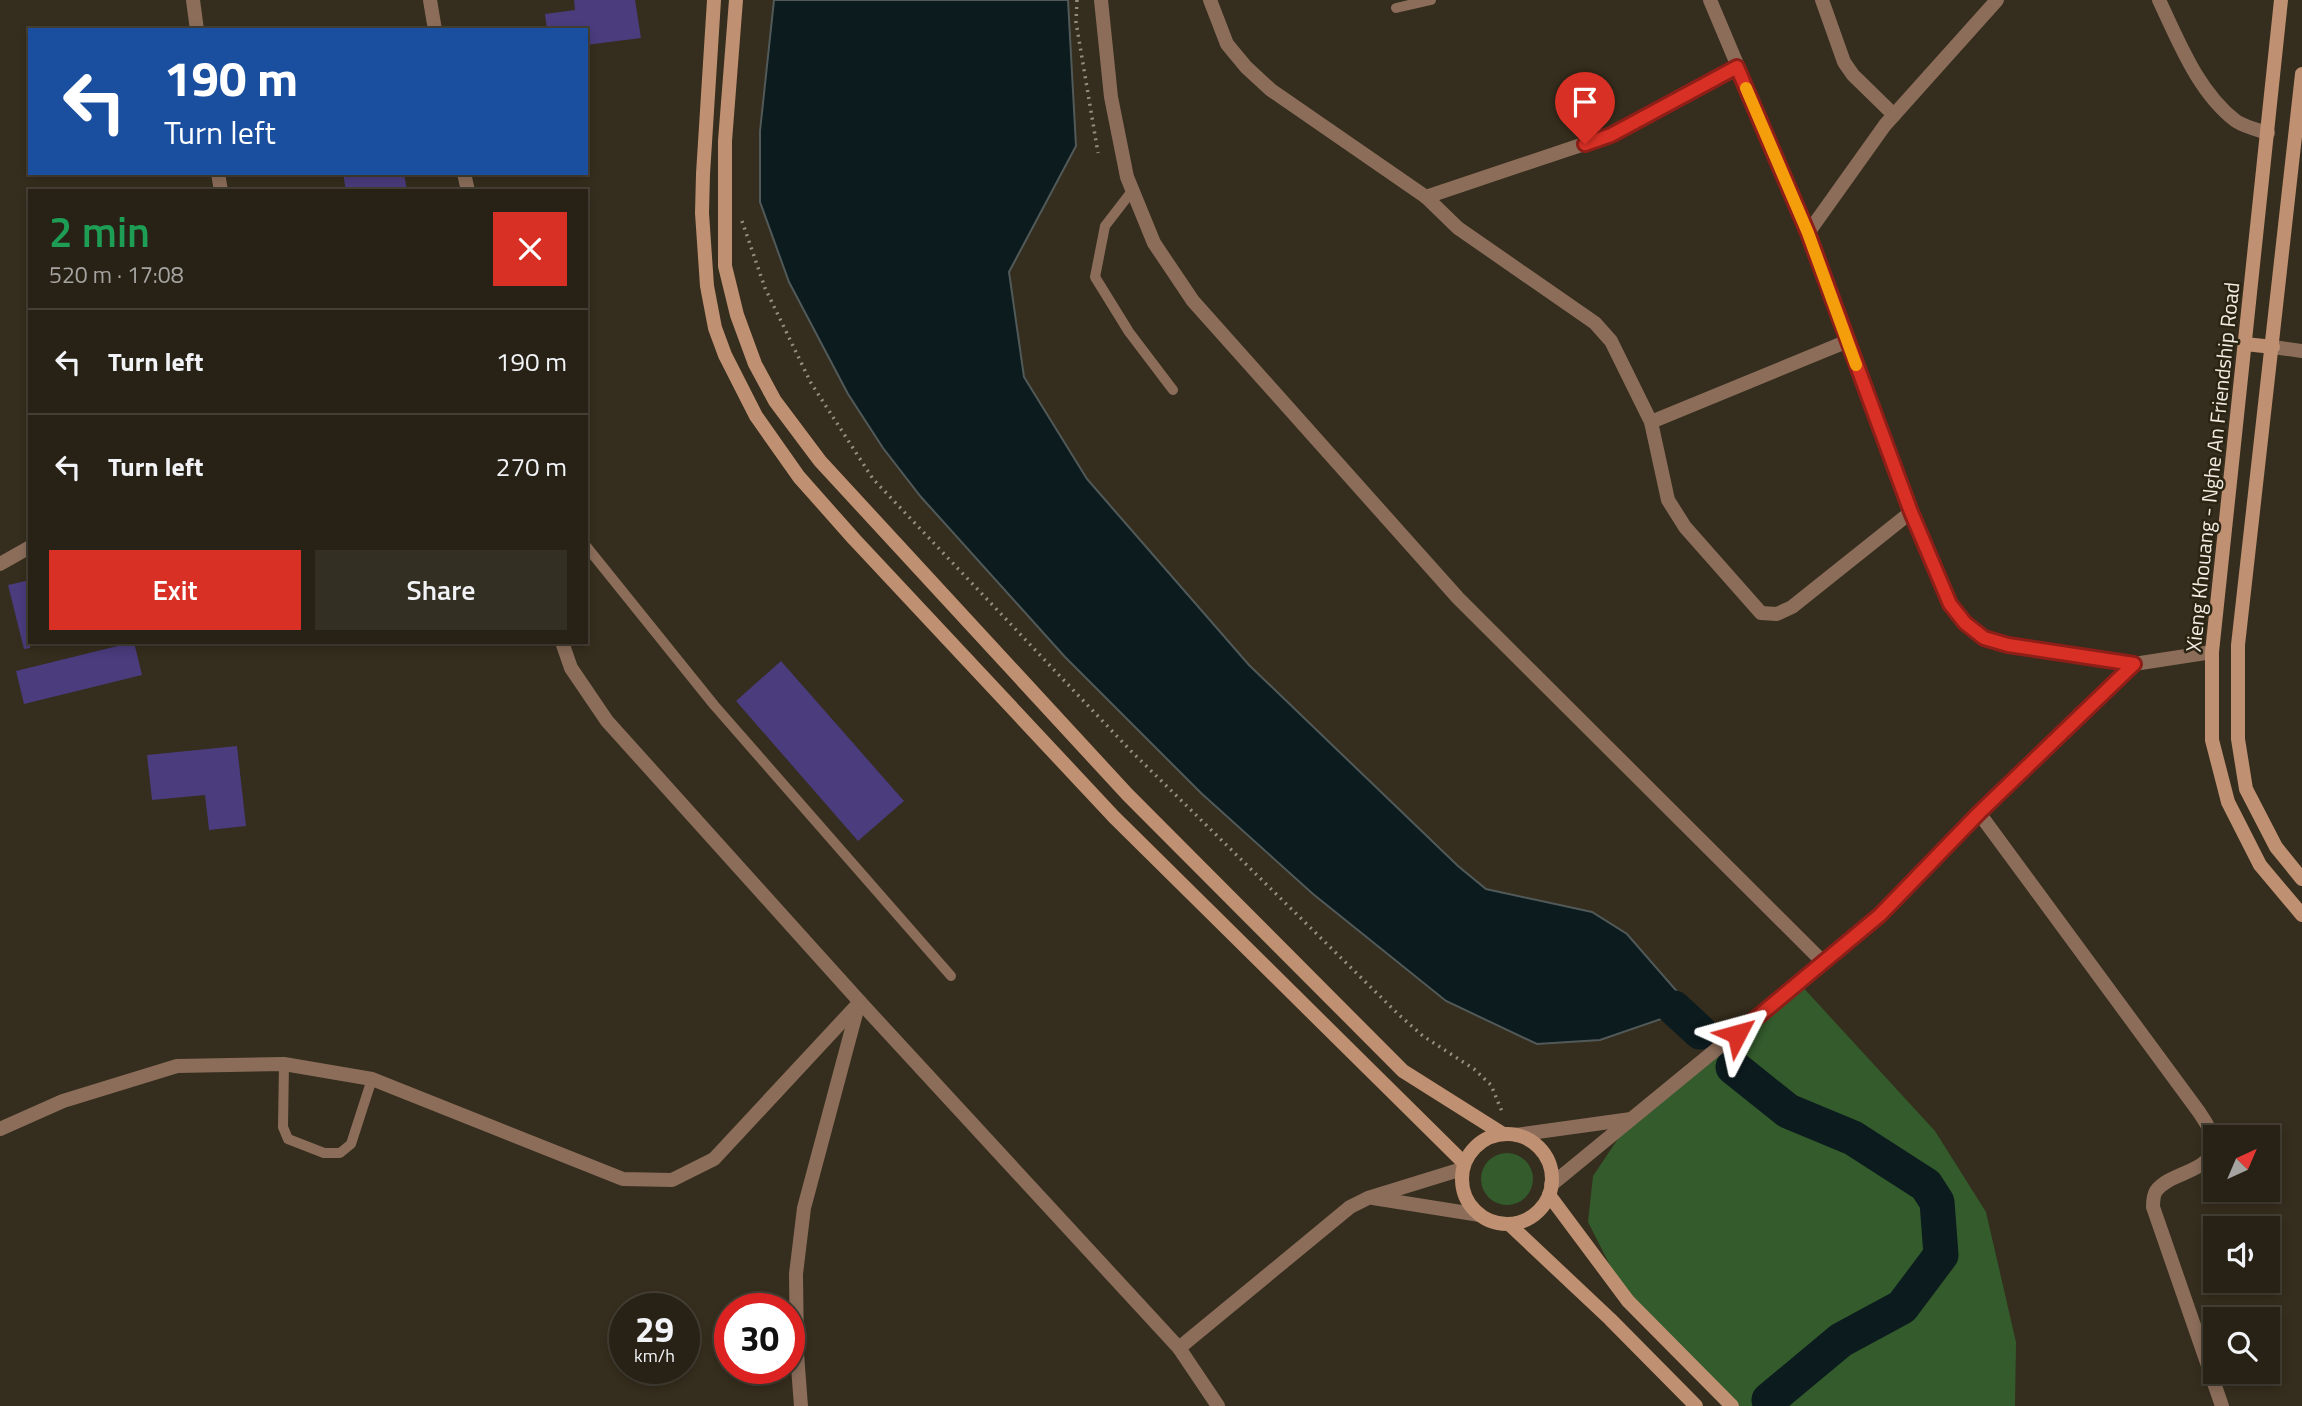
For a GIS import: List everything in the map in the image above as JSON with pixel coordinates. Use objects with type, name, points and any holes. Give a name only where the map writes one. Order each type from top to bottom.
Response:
[{"type":"street","points":[[193,0],[197,28]]},
{"type":"street","points":[[429,0],[435,28]]},
{"type":"street","points":[[714,0],[702,213],[707,286],[715,328],[725,355],[756,416],[799,477],[854,540],[1114,817],[1464,1166]]},
{"type":"street","points":[[736,0],[725,141],[725,266],[737,315],[755,364],[775,401],[820,461],[1147,814],[1403,1071],[1509,1135],[1529,1140],[1539,1148],[1547,1159],[1551,1172],[1550,1190],[1628,1301],[1732,1406]]},
{"type":"street","points":[[1101,0],[1111,97],[1127,177],[1154,243],[1193,301],[1458,598],[1824,963]]},
{"type":"street","points":[[1210,0],[1227,44],[1246,67],[1271,90],[1426,197],[1458,228],[1595,323],[1611,341],[1651,422],[1668,500],[1685,527],[1760,613],[1777,614],[1792,607],[1911,512]]},
{"type":"street","points":[[1710,0],[1808,233],[1911,512],[1950,604],[1965,623],[1984,638],[2008,645],[2134,664],[2212,652]]},
{"type":"street","points":[[1822,0],[1844,62],[1853,75],[1894,115]]},
{"type":"street","points":[[1808,233],[1894,115],[1997,0]]},
{"type":"street","points":[[2159,0],[2188,60],[2214,98],[2238,122],[2268,133]]},
{"type":"street","name":"Xieng Khouang - Nghe An Friendship Road","points":[[2281,0],[2212,652],[2212,740],[2228,802],[2260,865],[2302,915]]},
{"type":"street","points":[[1426,197],[1611,135],[1737,67]]},
{"type":"street","points":[[2302,74],[2238,645],[2238,739],[2246,789],[2276,847],[2302,879]]},
{"type":"street","points":[[1651,422],[1848,341]]},
{"type":"street","points":[[2245,344],[2302,351]]},
{"type":"street","points":[[0,564],[28,548]]},
{"type":"street","points":[[563,644],[571,668],[607,721],[860,1002],[1179,1348],[1214,1404]]},
{"type":"street","points":[[1632,1118],[1490,1137],[1479,1143],[1464,1166],[1461,1182],[1464,1195],[1471,1206],[1489,1220],[1509,1224],[1530,1218],[1541,1208],[1550,1190],[1632,1118],[1880,915],[1979,813],[2134,664]]},
{"type":"street","points":[[1979,813],[2199,1112],[2213,1135],[2213,1151],[2206,1163],[2161,1186],[2154,1194],[2152,1208],[2222,1406]]},
{"type":"street","points":[[0,1129],[63,1101],[177,1066],[284,1064],[372,1079],[623,1179],[672,1180],[714,1159],[860,1002]]},
{"type":"street","points":[[801,1406],[796,1274],[804,1208],[860,1002]]},
{"type":"street","points":[[1179,1348],[1350,1207],[1368,1198],[1464,1166]]},
{"type":"street","points":[[1368,1198],[1480,1215]]},
{"type":"street","points":[[1509,1224],[1610,1319],[1696,1406]]},
{"type":"lane","points":[[1396,8],[1432,0]]},
{"type":"lane","points":[[1132,191],[1105,226],[1095,277],[1129,332],[1173,390]]},
{"type":"lane","points":[[588,548],[714,705],[951,976]]},
{"type":"lane","points":[[284,1064],[283,1127],[288,1139],[324,1153],[340,1153],[351,1144],[372,1079]]},
{"type":"path","points":[[1077,0],[1076,22],[1098,153]]},
{"type":"path","points":[[740,209],[765,288],[805,371],[873,479],[1131,751],[1368,985],[1423,1036],[1474,1069],[1491,1085],[1509,1135]]},
{"type":"green space","points":[[1799,983],[1935,1131],[1986,1212],[2016,1342],[2015,1406],[1732,1406],[1628,1301],[1588,1222],[1593,1176],[1632,1118]]},
{"type":"green space","points":[[1507,1153],[1526,1160],[1533,1179],[1526,1198],[1507,1205],[1488,1198],[1481,1179],[1488,1160]]},
{"type":"shaded area","points":[[774,0],[1068,0],[1076,146],[1009,272],[1024,377],[1087,479],[1249,665],[1458,866],[1486,889],[1592,912],[1627,934],[1681,996],[1667,1017],[1600,1040],[1537,1044],[1446,1001],[1313,894],[1201,793],[1065,657],[921,497],[883,448],[848,394],[789,282],[760,202],[760,131]]},
{"type":"building","points":[[574,0],[635,0],[641,38],[588,45],[588,28],[547,28],[545,14],[575,10]]},
{"type":"building","points":[[343,175],[404,175],[407,189],[346,189]]},
{"type":"building","points":[[28,580],[30,648],[24,649],[8,585]]},
{"type":"building","points":[[134,644],[142,675],[24,704],[16,671]]},
{"type":"building","points":[[781,661],[904,801],[858,841],[736,701]]},
{"type":"building","points":[[237,746],[246,826],[209,830],[205,795],[152,800],[147,755]]},
{"type":"waterway","points":[[1674,1008],[1700,1032]]},
{"type":"waterway","points":[[1733,1067],[1788,1111],[1853,1138],[1926,1185],[1937,1202],[1941,1255],[1902,1307],[1841,1340],[1769,1400]]},
{"type":"slow traffic","points":[[1746,88],[1808,233],[1856,365]]},
{"type":"route","points":[[1585,144],[1611,135],[1737,67],[1808,233],[1911,512],[1950,604],[1965,623],[1984,638],[2008,645],[2134,664],[1979,813],[1880,915],[1737,1034]]}]
